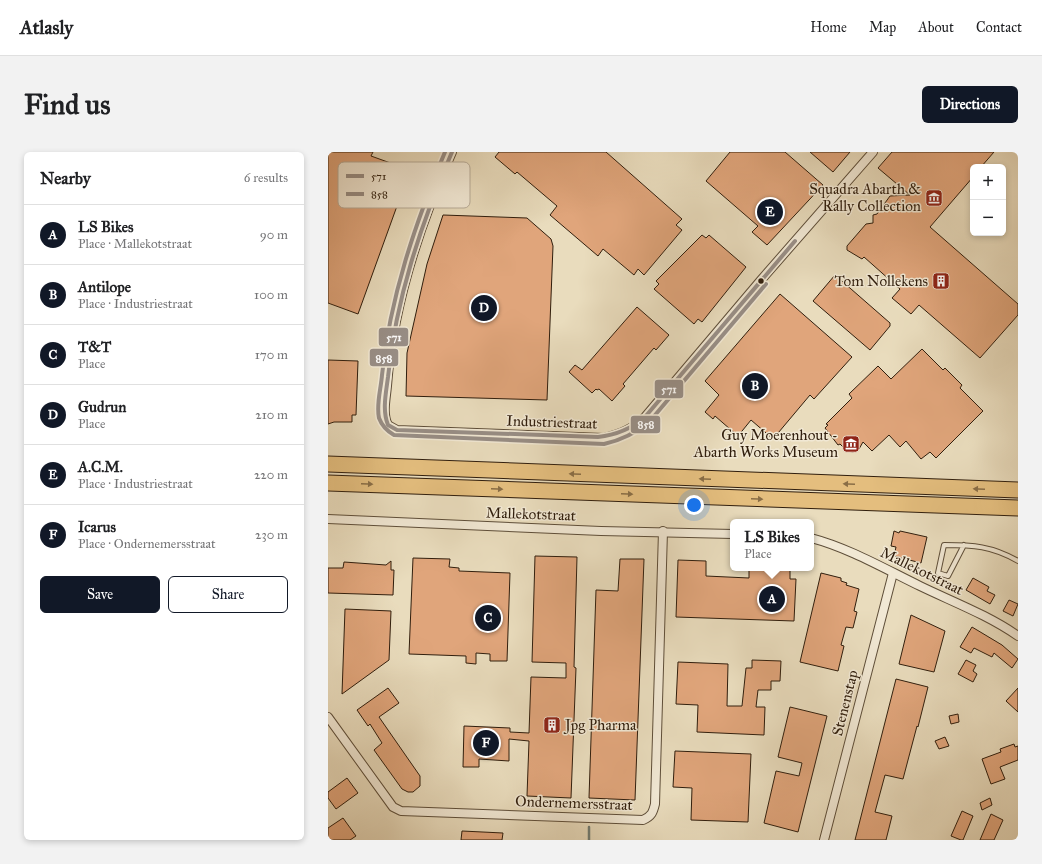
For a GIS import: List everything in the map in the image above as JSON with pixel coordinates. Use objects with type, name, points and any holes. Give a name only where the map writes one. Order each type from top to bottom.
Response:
[{"type":"highway","points":[[328,464],[1018,490]]},
{"type":"highway","points":[[328,483],[1018,508]]},
{"type":"street","name":"Industriestraat","points":[[448,162],[452,152]]},
{"type":"street","name":"Industriestraat","points":[[429,208],[421,229],[397,314],[388,365],[385,408],[388,425],[397,430],[604,438],[631,428],[645,417],[760,280],[873,152]]},
{"type":"street","name":"Mallekotstraat","points":[[328,519],[601,531],[663,531],[730,534]]},
{"type":"street","name":"Ondernemersstraat","points":[[328,717],[393,807],[402,811],[643,820],[652,814],[655,804],[663,531]]},
{"type":"street","name":"Mallekotstraat","points":[[814,539],[841,548],[971,610],[1018,636]]},
{"type":"street","name":"Stenenstap","points":[[824,840],[893,573]]},
{"type":"lane","points":[[964,545],[948,576],[938,573],[944,546],[964,545],[977,546],[1002,552],[1018,561]]},
{"type":"building","points":[[328,152],[373,152],[371,156],[388,162],[338,162],[338,208],[396,208],[358,314],[328,303]]},
{"type":"building","points":[[499,152],[606,152],[682,219],[676,225],[682,230],[644,275],[638,269],[634,275],[603,249],[598,256],[550,215],[557,206],[517,172],[515,174],[495,157]]},
{"type":"building","points":[[730,152],[785,152],[823,185],[767,245],[752,232],[758,226],[706,181]]},
{"type":"building","points":[[810,152],[850,152],[833,172]]},
{"type":"building","name":"Tom Nollekens","points":[[892,152],[994,152],[984,164],[970,164],[970,180],[930,227],[1018,304],[1018,315],[980,358],[919,305],[911,314],[892,298],[900,289],[864,257],[862,259],[847,250],[847,246],[866,224],[873,223],[873,215],[877,214],[890,196],[910,195],[878,168]]},
{"type":"building","points":[[443,215],[527,218],[551,239],[553,246],[547,400],[406,396],[407,353],[427,264]]},
{"type":"building","points":[[702,235],[706,238],[709,235],[746,267],[702,322],[698,319],[694,324],[654,289],[659,284],[656,281]]},
{"type":"building","points":[[835,275],[890,323],[890,326],[870,350],[813,301]]},
{"type":"building","points":[[780,294],[852,357],[814,399],[810,395],[773,439],[751,420],[738,436],[715,416],[713,419],[705,412],[719,395],[705,381]]},
{"type":"building","points":[[637,307],[669,335],[656,350],[654,348],[623,384],[625,386],[612,401],[599,389],[596,389],[592,393],[569,372],[575,365],[582,370]]},
{"type":"building","points":[[922,349],[943,370],[945,368],[962,385],[960,388],[983,411],[936,458],[930,452],[921,459],[906,441],[900,447],[889,435],[872,451],[863,442],[859,449],[853,452],[847,451],[840,444],[838,445],[825,428],[828,425],[826,424],[852,398],[849,394],[878,366],[891,379]]},
{"type":"building","points":[[328,360],[358,361],[356,415],[352,415],[352,422],[334,422],[328,424]]},
{"type":"building","points":[[894,531],[927,537],[921,563],[894,556],[896,547],[891,546]]},
{"type":"building","points":[[535,556],[577,557],[574,667],[576,668],[571,798],[527,796],[529,741],[509,739],[509,761],[479,759],[479,767],[463,767],[464,726],[510,728],[510,732],[529,733],[531,677],[566,678],[566,663],[532,662]]},
{"type":"building","points":[[413,558],[450,559],[449,567],[459,568],[459,571],[510,573],[507,661],[490,661],[490,654],[476,653],[476,664],[466,663],[466,656],[409,654]]},
{"type":"building","points":[[620,559],[644,559],[635,800],[589,798],[596,590],[618,591]]},
{"type":"building","points":[[678,560],[706,561],[706,576],[749,578],[749,571],[790,571],[790,579],[796,579],[794,621],[676,617]]},
{"type":"building","points":[[391,561],[391,570],[394,570],[393,595],[328,593],[328,568],[343,568],[344,562],[386,565]]},
{"type":"building","points":[[821,573],[841,578],[841,581],[847,583],[846,585],[859,589],[854,611],[857,612],[853,628],[846,627],[841,645],[844,646],[838,671],[800,662]]},
{"type":"building","points":[[973,578],[989,587],[987,591],[995,595],[990,604],[966,590]]},
{"type":"building","points":[[1009,600],[1018,604],[1013,616],[1003,611]]},
{"type":"building","points":[[345,609],[391,611],[389,660],[342,694]]},
{"type":"building","points":[[911,615],[945,631],[934,672],[899,664]]},
{"type":"building","points":[[972,627],[1002,645],[1018,659],[1012,668],[994,653],[992,657],[974,648],[971,653],[960,647]]},
{"type":"building","points":[[752,660],[781,661],[780,681],[771,681],[771,690],[758,690],[756,707],[765,707],[764,735],[697,732],[698,705],[676,704],[678,662],[728,664],[727,706],[742,706],[746,668],[752,668]]},
{"type":"building","points":[[966,660],[976,665],[973,671],[977,674],[973,682],[958,674]]},
{"type":"building","points":[[896,679],[928,687],[918,727],[917,726],[903,779],[885,775],[875,812],[892,816],[886,840],[855,840]]},
{"type":"building","points":[[388,688],[399,703],[379,717],[420,776],[420,786],[413,792],[408,792],[402,789],[374,750],[382,743],[370,724],[368,726],[357,710]]},
{"type":"building","points":[[1018,688],[1018,712],[1006,701]]},
{"type":"building","points":[[790,707],[827,716],[798,832],[764,823],[776,771],[799,776],[802,763],[778,757]]},
{"type":"building","points":[[958,714],[959,722],[951,724],[949,716]]},
{"type":"building","points":[[945,737],[949,746],[939,749],[935,741]]},
{"type":"building","points":[[1014,744],[1015,747],[1018,746],[1018,760],[1000,767],[1005,779],[991,784],[982,759],[1001,752],[1000,749]]},
{"type":"building","points":[[675,751],[751,754],[748,822],[691,820],[692,788],[673,787]]},
{"type":"building","points":[[347,778],[358,793],[336,809],[328,798],[328,792]]},
{"type":"building","points":[[990,798],[992,805],[982,810],[980,803]]},
{"type":"building","points":[[962,811],[973,816],[963,840],[961,840],[951,836]]},
{"type":"building","points":[[991,814],[1003,820],[994,840],[980,840]]},
{"type":"building","points":[[343,818],[356,836],[350,840],[328,840],[328,828]]},
{"type":"building","points":[[462,831],[503,833],[502,840],[461,840]]},
{"type":"waterway","points":[[589,827],[589,840]]},
{"type":"transit line","name":"858","points":[[441,162],[445,152]]},
{"type":"transit line","name":"571","points":[[448,162],[452,152]]},
{"type":"transit line","name":"858","points":[[423,208],[405,261],[391,317],[378,402],[379,418],[383,426],[394,435],[604,444],[623,438],[650,421],[766,284]]},
{"type":"transit line","name":"571","points":[[429,208],[411,262],[397,319],[392,348],[385,413],[388,425],[397,430],[598,437],[623,431],[645,417],[795,241]]},
{"type":"place","name":"Squadra Abarth & Rally Collection","points":[[934,198]]},
{"type":"place","name":"A.C.M.","points":[[770,212]]},
{"type":"place","name":"Tom Nollekens","points":[[941,281]]},
{"type":"place","name":"Gudrun","points":[[484,308]]},
{"type":"place","name":"Antilope","points":[[755,386]]},
{"type":"place","name":"Guy Moerenhout - Abarth Works Museum","points":[[851,444]]},
{"type":"place","name":"LS Bikes","points":[[772,599]]},
{"type":"place","name":"T&T","points":[[488,618]]},
{"type":"place","name":"Jpg Pharma","points":[[552,725]]},
{"type":"place","name":"Icarus","points":[[486,743]]}]
